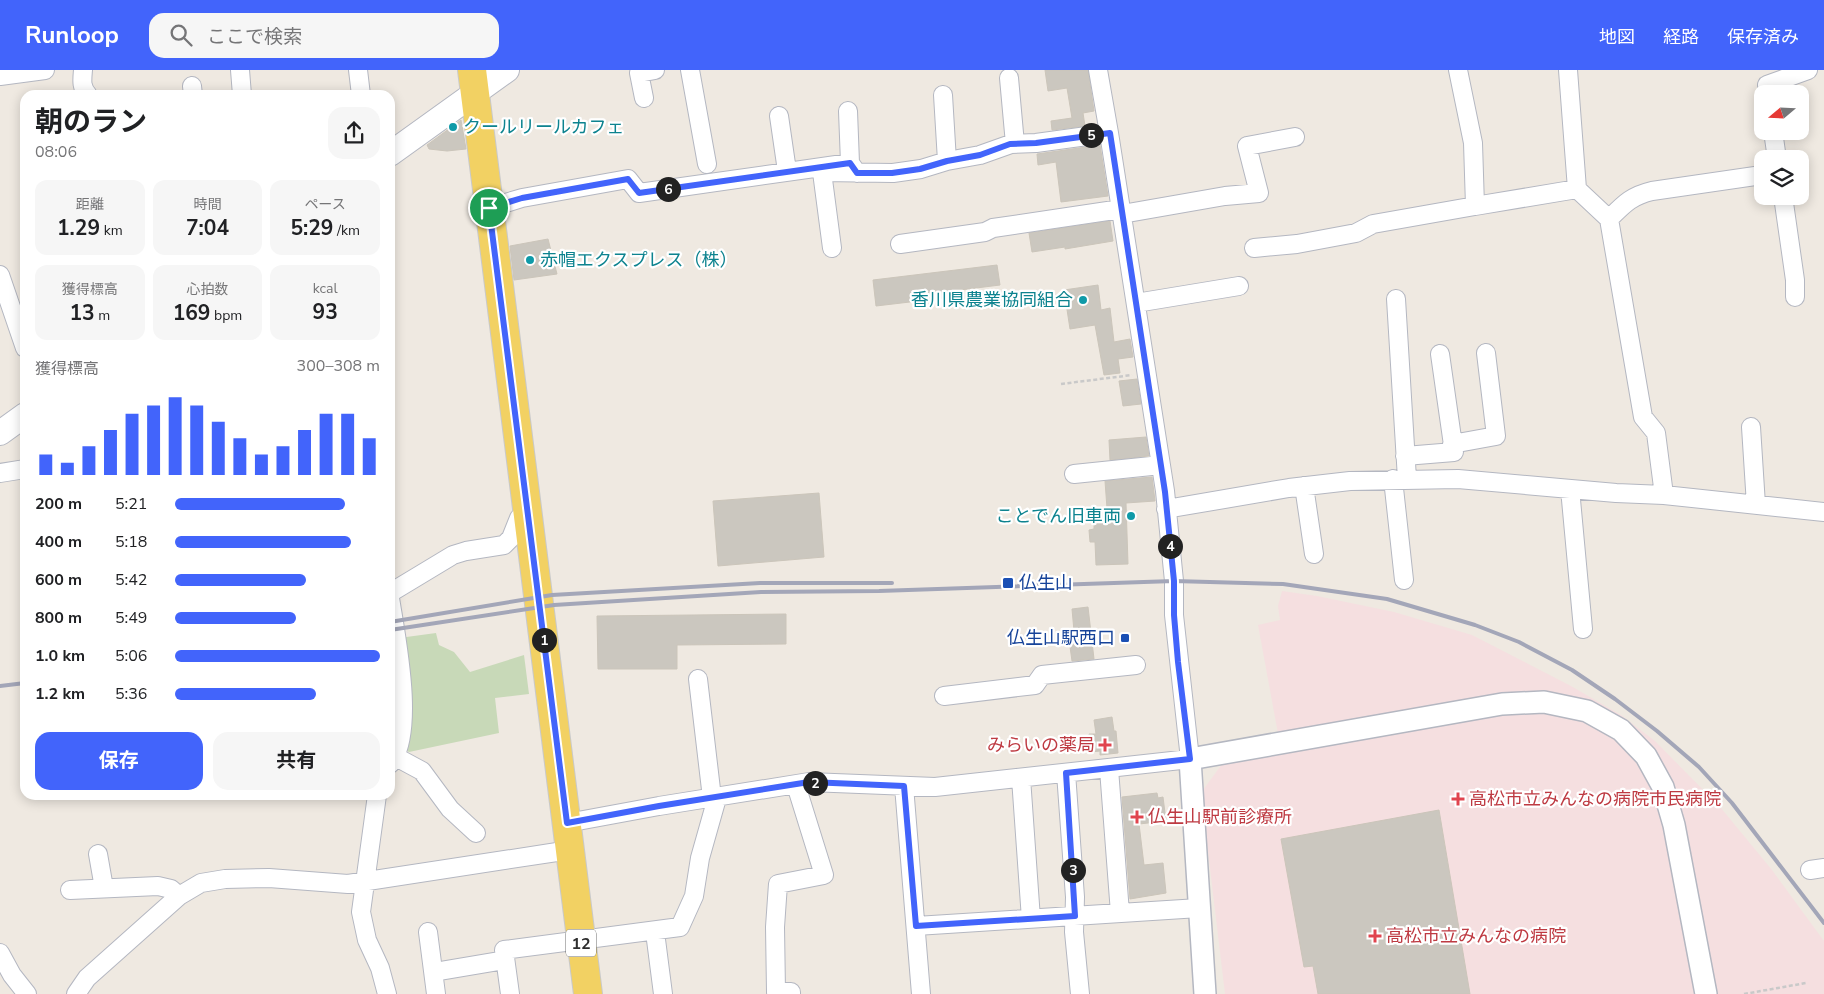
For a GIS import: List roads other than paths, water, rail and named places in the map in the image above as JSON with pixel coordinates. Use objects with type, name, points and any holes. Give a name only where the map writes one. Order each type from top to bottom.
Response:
[{"type":"main road","points":[[395,150],[473,82],[507,70]]},
{"type":"main road","name":"12","points":[[473,82],[588,994]]},
{"type":"main road","points":[[0,432],[20,418]]},
{"type":"street","points":[[0,76],[46,70]]},
{"type":"street","points":[[83,70],[81,82],[84,90]]},
{"type":"street","points":[[240,70],[242,90]]},
{"type":"street","points":[[358,70],[360,90]]},
{"type":"street","points":[[644,98],[639,73],[654,70]]},
{"type":"street","points":[[690,70],[707,164]]},
{"type":"street","points":[[1098,70],[1110,133],[1161,465],[1174,581],[1174,615],[1178,662],[1190,759],[1204,994]]},
{"type":"street","points":[[1458,70],[1473,142],[1475,206]]},
{"type":"street","points":[[1568,70],[1577,189],[1609,219],[1643,417],[1656,433],[1664,495]]},
{"type":"street","points":[[1766,83],[1808,70]]},
{"type":"street","points":[[1009,78],[1015,144]]},
{"type":"street","points":[[943,95],[947,161]]},
{"type":"street","points":[[848,111],[853,168]]},
{"type":"street","points":[[779,116],[788,171]]},
{"type":"street","points":[[489,208],[522,198],[628,179],[639,193],[711,184],[788,171],[853,168],[892,173],[920,169],[947,161],[980,155],[1010,144],[1036,143],[1110,133]]},
{"type":"street","points":[[900,244],[985,232],[993,228],[1259,193],[1247,146],[1295,137]]},
{"type":"street","points":[[832,248],[822,172],[853,168]]},
{"type":"street","points":[[1609,219],[1627,201],[1638,194],[1754,176]]},
{"type":"street","points":[[1254,248],[1297,244],[1356,233],[1373,224],[1577,189]]},
{"type":"street","points":[[1784,205],[1795,280],[1795,297]]},
{"type":"street","points":[[0,275],[20,316]]},
{"type":"street","points":[[1136,303],[1239,286]]},
{"type":"street","points":[[1396,299],[1405,456],[1400,479],[1404,580]]},
{"type":"street","points":[[1452,444],[1496,436],[1486,353]]},
{"type":"street","points":[[1405,456],[1454,452],[1440,354]]},
{"type":"street","points":[[1751,427],[1756,505]]},
{"type":"street","points":[[1074,474],[1161,465]]},
{"type":"street","points":[[0,473],[20,470]]},
{"type":"street","points":[[1166,509],[1304,486],[1350,481],[1458,479],[1664,495],[1824,512]]},
{"type":"street","points":[[1304,486],[1314,554]]},
{"type":"street","points":[[1570,489],[1583,629]]},
{"type":"street","points":[[395,590],[453,554],[504,545],[511,538],[519,518],[527,511]]},
{"type":"street","points":[[395,628],[400,658],[403,717],[399,748],[395,757]]},
{"type":"street","points":[[944,696],[1035,685],[1042,675],[1136,665]]},
{"type":"street","points":[[510,994],[504,950],[655,932],[680,927],[694,896],[700,858],[714,798],[698,678]]},
{"type":"street","points":[[567,823],[809,782],[935,787],[1190,759],[1502,704],[1544,702],[1587,711],[1621,730],[1646,756],[1663,787],[1674,825],[1706,994]]},
{"type":"street","points":[[395,762],[422,771],[450,809],[476,833]]},
{"type":"street","points":[[1109,769],[1120,914]]},
{"type":"street","points":[[1066,773],[1075,916],[1074,932],[1080,994]]},
{"type":"street","points":[[1021,778],[1031,919]]},
{"type":"street","points":[[791,994],[791,992],[776,992],[775,928],[778,884],[824,875],[796,785]]},
{"type":"street","points":[[904,786],[922,994]]},
{"type":"street","points":[[377,800],[361,912],[367,940],[380,968],[387,994]]},
{"type":"street","points":[[76,994],[87,978],[179,896],[201,883],[225,879],[286,878],[339,884],[364,882],[570,850]]},
{"type":"street","points":[[98,854],[104,888]]},
{"type":"street","points":[[70,890],[158,886],[171,889],[179,896]]},
{"type":"street","points":[[916,926],[1199,908]]},
{"type":"street","points":[[428,932],[436,994]]},
{"type":"street","points":[[655,932],[663,994]]},
{"type":"street","points":[[0,953],[12,975],[27,994]]},
{"type":"street","points":[[434,972],[505,960]]},
{"type":"railway","points":[[395,629],[554,605],[761,592],[879,591],[1174,581],[1283,584],[1387,599],[1475,625],[1519,642],[1572,670],[1615,699],[1657,731],[1699,767],[1732,803],[1824,923]]},
{"type":"railway","points":[[395,621],[552,595],[760,583],[892,583]]},
{"type":"railway","points":[[0,686],[20,684]]},
{"type":"place","name":"クールリールカフェ","points":[[453,127]]},
{"type":"place","name":"赤帽エクスプレス（株）","points":[[530,260]]},
{"type":"place","name":"香川県農業協同組合","points":[[1083,300]]},
{"type":"place","name":"ことでん旧車両","points":[[1131,516]]},
{"type":"place","name":"仏生山","points":[[1008,583]]},
{"type":"place","name":"仏生山駅西口","points":[[1125,638]]},
{"type":"place","name":"みらいの薬局","points":[[1105,745]]},
{"type":"place","name":"高松市立みんなの病院市民病院","points":[[1458,799]]},
{"type":"place","name":"仏生山駅前診療所","points":[[1137,817]]},
{"type":"place","name":"高松市立みんなの病院","points":[[1375,936]]}]
